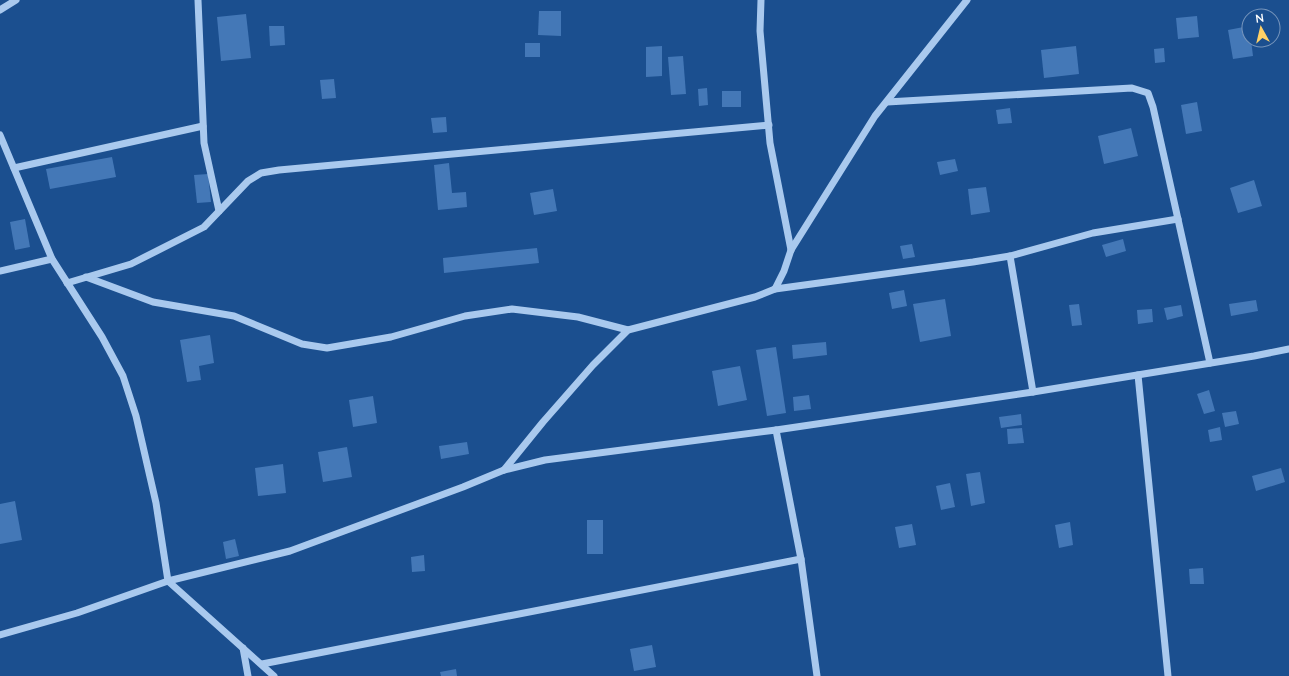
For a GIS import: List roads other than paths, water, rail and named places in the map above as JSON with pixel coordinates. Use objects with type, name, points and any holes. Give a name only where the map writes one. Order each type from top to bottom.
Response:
[{"type":"street","points":[[1,11],[16,0]]},
{"type":"street","points":[[198,0],[204,143],[219,211]]},
{"type":"street","points":[[762,0],[760,31],[770,143],[791,250]]},
{"type":"street","points":[[775,289],[784,271],[791,250],[875,116],[967,0]]},
{"type":"street","points":[[886,102],[1132,88],[1148,93],[1154,107],[1210,363]]},
{"type":"street","points":[[67,283],[131,264],[204,227],[248,181],[261,173],[279,170],[769,125]]},
{"type":"street","points":[[14,168],[203,126]]},
{"type":"street","points":[[0,135],[52,259],[102,337],[123,376],[136,416],[156,503],[168,581],[274,676]]},
{"type":"street","points":[[86,277],[153,302],[234,316],[302,344],[327,348],[391,337],[465,316],[512,309],[578,316],[628,330],[755,297],[775,289],[1010,256],[1093,233],[1178,219]]},
{"type":"street","points":[[1010,256],[1033,392]]},
{"type":"street","points":[[0,271],[52,259]]},
{"type":"street","points":[[504,470],[543,422],[593,365],[628,330]]},
{"type":"street","points":[[0,635],[77,613],[168,581],[290,551],[463,487],[504,470],[546,460],[776,430],[1033,392],[1289,349]]},
{"type":"street","points":[[1138,375],[1168,676]]},
{"type":"street","points":[[776,430],[801,559],[817,676]]},
{"type":"street","points":[[262,664],[801,559]]},
{"type":"street","points":[[243,648],[248,676]]}]
